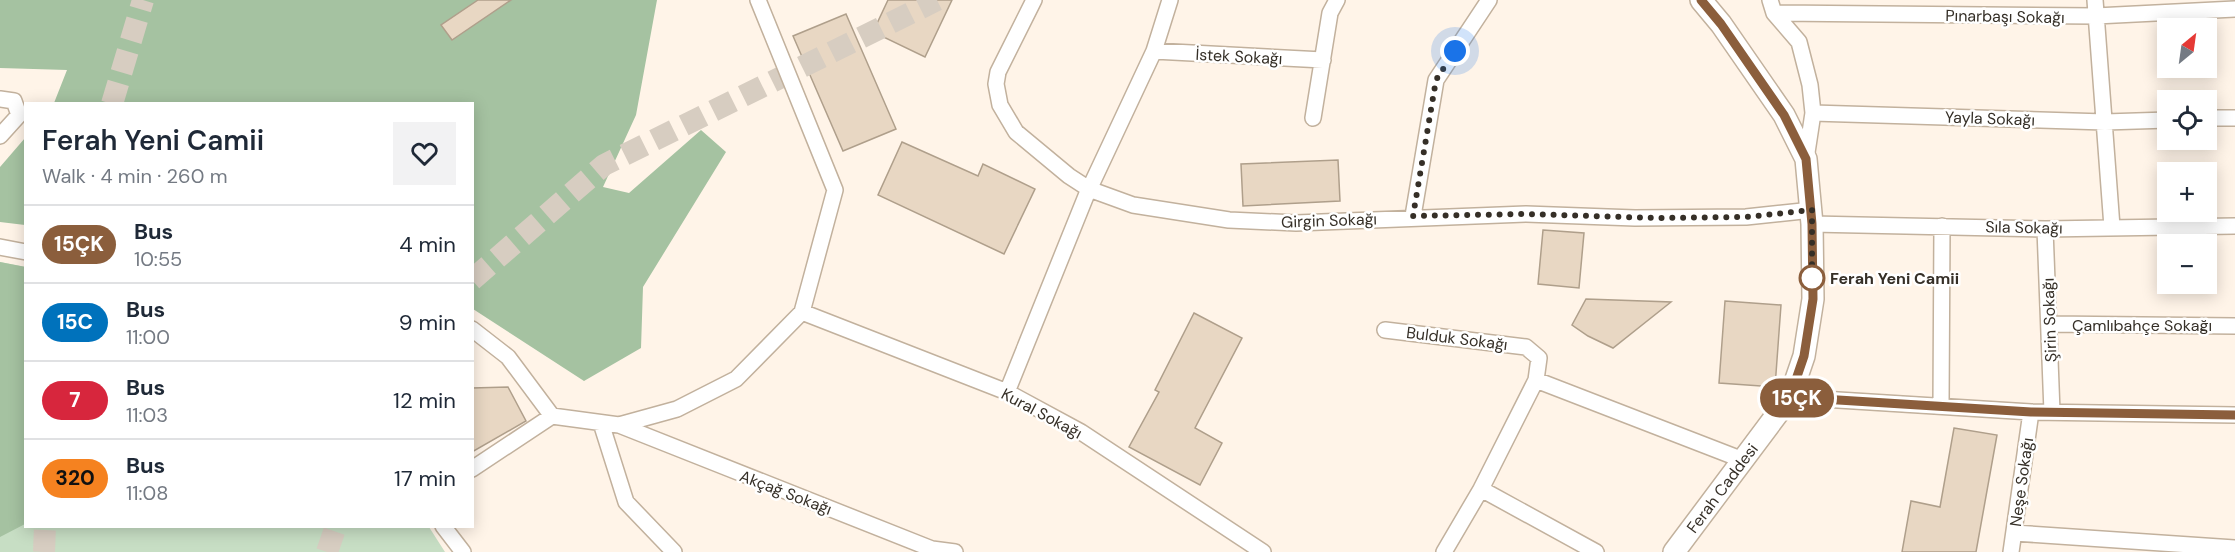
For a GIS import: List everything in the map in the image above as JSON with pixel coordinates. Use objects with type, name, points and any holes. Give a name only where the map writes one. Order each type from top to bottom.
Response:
[{"type":"street","points":[[474,468],[552,416],[619,425],[676,410],[736,379],[802,312],[835,190],[758,0]]},
{"type":"street","name":"Girgin Sokağı","points":[[1034,0],[998,72],[996,84],[999,105],[1016,132],[1069,176],[1089,189],[1133,205],[1229,220],[1296,223],[1413,216],[1526,214],[1668,218],[1812,217]]},
{"type":"street","points":[[1007,392],[1089,189],[1154,51],[1170,0]]},
{"type":"street","points":[[1313,118],[1330,13],[1337,0]]},
{"type":"street","points":[[1413,216],[1436,80],[1489,0]]},
{"type":"street","name":"Ferah Caddesi","points":[[1674,552],[1790,397],[1804,356],[1813,299],[1812,217],[1806,159],[1784,115],[1721,24],[1701,0]]},
{"type":"street","points":[[2095,0],[2112,227]]},
{"type":"street","points":[[1772,7],[1799,42],[1813,113],[1806,159]]},
{"type":"street","name":"Pınarbaşı Sokağı","points":[[1772,7],[2096,16],[2235,9]]},
{"type":"street","name":"İstek Sokağı","points":[[1154,51],[1323,60]]},
{"type":"street","points":[[0,99],[14,101],[19,115],[0,136]]},
{"type":"street","name":"Yayla Sokağı","points":[[1813,113],[2105,122],[2157,120]]},
{"type":"street","points":[[2217,118],[2235,118]]},
{"type":"street","name":"Sıla Sokağı","points":[[1812,217],[1942,226],[2045,229],[2235,226]]},
{"type":"street","points":[[1941,406],[1942,226]]},
{"type":"street","name":"Şirin Sokağı","points":[[2045,229],[2052,412]]},
{"type":"street","points":[[0,247],[24,252]]},
{"type":"street","name":"Kural Sokağı","points":[[802,312],[1007,392],[1081,432],[1263,552]]},
{"type":"street","name":"Çamlıbahçe Sokağı","points":[[2049,324],[2235,326]]},
{"type":"street","name":"Bulduk Sokağı","points":[[1385,330],[1526,346],[1539,358],[1536,380]]},
{"type":"street","points":[[474,331],[508,357],[552,416]]},
{"type":"street","points":[[1444,552],[1481,489],[1536,380],[1743,460]]},
{"type":"street","points":[[1790,397],[2031,412],[2235,414]]},
{"type":"street","name":"Neşe Sokağı","points":[[2011,552],[2031,412]]},
{"type":"street","points":[[601,423],[626,502],[674,552]]},
{"type":"street","name":"Akçağ Sokağı","points":[[619,425],[931,550],[955,552]]},
{"type":"street","points":[[1481,489],[1596,552]]},
{"type":"street","points":[[445,528],[463,552]]},
{"type":"street","points":[[2014,533],[2217,550],[2235,548]]},
{"type":"green space","points":[[0,0],[657,0],[636,115],[603,187],[629,193],[701,130],[726,152],[643,287],[641,348],[584,381],[474,310],[474,102],[54,102],[67,70],[0,68]]},
{"type":"green space","points":[[24,139],[24,225],[0,222],[0,167]]},
{"type":"green space","points":[[0,262],[24,267],[24,528],[430,528],[445,552],[0,552]]},
{"type":"green space","points":[[0,262],[24,267],[24,525],[0,537]]},
{"type":"building","points":[[478,0],[511,0],[452,40],[441,25]]},
{"type":"building","points":[[888,0],[952,0],[925,57],[873,32]]},
{"type":"building","points":[[846,14],[896,129],[843,151],[793,36]]},
{"type":"building","points":[[902,142],[978,176],[983,164],[1035,189],[1004,254],[878,195]]},
{"type":"building","points":[[1338,160],[1340,201],[1243,206],[1241,164]]},
{"type":"building","points":[[1543,230],[1584,233],[1579,288],[1538,284]]},
{"type":"building","points":[[1586,299],[1671,302],[1613,348],[1572,325]]},
{"type":"building","points":[[1725,301],[1781,305],[1775,387],[1719,383]]},
{"type":"building","points":[[1194,313],[1242,338],[1195,428],[1222,443],[1200,485],[1129,447],[1159,392],[1155,390]]},
{"type":"building","points":[[508,387],[526,421],[474,451],[474,388]]},
{"type":"building","points":[[1954,428],[1997,435],[1976,552],[1902,552],[1911,501],[1940,507]]},
{"type":"tunnel","points":[[113,102],[143,0]]},
{"type":"tunnel","points":[[474,278],[604,165],[937,0]]},
{"type":"tunnel","points":[[44,552],[45,528]]},
{"type":"tunnel","points":[[327,552],[335,528]]},
{"type":"bus line","name":"15ÇK","points":[[1701,0],[1721,24],[1784,115],[1806,159],[1812,210],[1813,299],[1804,356],[1790,397],[2031,412],[2235,415]]},
{"type":"place","name":"Ferah Yeni Camii","points":[[1812,278]]},
{"type":"route","points":[[1455,51],[1436,80],[1413,216],[1526,214],[1635,218],[1746,217],[1812,210],[1812,224],[1812,280],[1812,278]]}]
